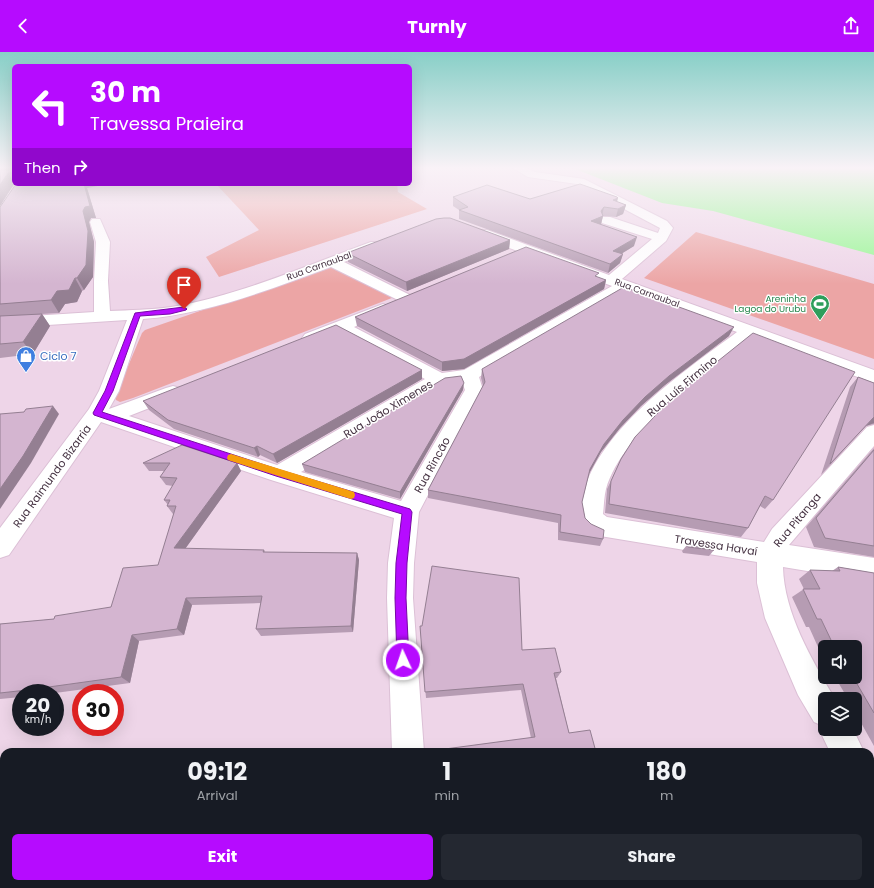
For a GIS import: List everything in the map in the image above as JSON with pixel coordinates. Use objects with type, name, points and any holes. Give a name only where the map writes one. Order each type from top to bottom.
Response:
[{"type":"street","points":[[606,220],[661,238],[667,228],[663,224],[628,206]]},
{"type":"street","points":[[96,222],[103,242],[104,261],[100,281],[102,316]]},
{"type":"street","name":"Rua Carnaubal","points":[[467,227],[874,377]]},
{"type":"street","name":"Rua João Ximenes","points":[[279,474],[440,379],[469,375],[618,282],[661,238]]},
{"type":"street","name":"Rua Carnaubal","points":[[0,323],[170,312],[198,306],[252,290],[390,240]]},
{"type":"street","points":[[502,258],[524,249]]},
{"type":"street","points":[[296,344],[414,296],[331,262]]},
{"type":"street","name":"Rua Raimundo Bizarria","points":[[0,547],[102,415],[109,391],[137,314]]},
{"type":"street","points":[[340,326],[440,379]]},
{"type":"street","name":"Rua Luís Firmino","points":[[629,531],[600,526],[591,517],[590,503],[602,469],[618,445],[657,405],[749,331]]},
{"type":"street","name":"Rua Rincão","points":[[408,748],[400,598],[401,563],[407,512],[474,390],[469,375]]},
{"type":"street","points":[[102,415],[187,386]]},
{"type":"street","points":[[102,415],[279,474],[407,512]]},
{"type":"street","name":"Rua Pitanga","points":[[818,699],[779,618],[770,583],[770,554],[781,536],[874,432]]},
{"type":"street","name":"Travessa Havaí","points":[[629,531],[874,570]]},
{"type":"street","points":[[839,736],[846,748]]},
{"type":"shaded area","points":[[0,206],[874,206],[874,748],[0,748]]},
{"type":"shaded area","points":[[237,206],[422,206],[427,209],[219,277],[206,257],[259,230]]},
{"type":"shaded area","points":[[681,206],[874,206],[874,255],[713,211]]},
{"type":"shaded area","name":"Areninha Lagoa do Urubu","points":[[696,232],[874,284],[874,359],[644,278]]},
{"type":"shaded area","points":[[332,265],[397,296],[133,398],[120,402],[116,400],[115,397],[142,333],[145,330]]},
{"type":"building","points":[[90,206],[85,207],[83,211],[88,231],[86,265],[77,278],[75,278],[69,290],[57,291],[51,300],[0,304],[0,207]]},
{"type":"building","points":[[467,206],[624,206],[618,209],[604,207],[601,211],[603,216],[591,221],[637,237],[613,251],[623,254],[610,264],[459,210],[468,207]]},
{"type":"building","points":[[450,218],[510,240],[406,282],[347,253],[436,219]]},
{"type":"building","points":[[526,247],[599,273],[595,276],[606,280],[464,359],[442,362],[355,317]]},
{"type":"building","points":[[624,287],[734,327],[669,376],[645,397],[623,420],[604,444],[590,469],[582,502],[585,518],[591,524],[604,530],[603,539],[560,532],[561,515],[428,490],[485,382],[482,369]]},
{"type":"building","points":[[42,314],[23,342],[0,344],[0,316]]},
{"type":"building","points":[[336,325],[422,370],[273,454],[257,446],[254,448],[168,420],[143,401]]},
{"type":"building","points":[[753,333],[855,372],[773,500],[765,496],[748,528],[609,504],[611,481],[621,459],[635,437],[673,397]]},
{"type":"building","points":[[461,376],[464,383],[400,492],[302,464],[445,378]]},
{"type":"building","points":[[858,377],[874,383],[874,417],[830,464]]},
{"type":"building","points":[[53,406],[23,456],[0,489],[0,414],[24,412],[26,409]]},
{"type":"building","points":[[182,445],[237,463],[174,548],[264,550],[263,552],[357,553],[351,626],[256,629],[262,596],[186,598],[177,629],[132,635],[121,677],[64,685],[12,684],[12,692],[0,693],[0,624],[54,619],[55,616],[111,607],[123,568],[158,565],[176,506],[167,506],[170,500],[164,500],[177,478],[160,477],[170,463],[143,463]]},
{"type":"building","points":[[874,450],[874,546],[825,538],[816,518]]},
{"type":"building","points":[[687,545],[714,550],[688,547]]},
{"type":"building","points":[[432,566],[519,578],[522,650],[555,648],[561,672],[554,673],[569,733],[590,730],[595,748],[452,748],[535,737],[523,684],[425,692],[420,626],[422,626]]},
{"type":"building","points":[[838,567],[874,573],[874,713],[857,684],[862,684],[862,640],[831,640],[821,619],[817,619],[803,589],[820,589],[810,570],[840,571]]},
{"type":"slow traffic","points":[[231,458],[351,495]]},
{"type":"place","name":"Areninha Lagoa do Urubu","points":[[820,321]]},
{"type":"place","name":"Ciclo 7","points":[[26,373]]},
{"type":"route","points":[[184,309],[170,312],[137,314],[109,391],[97,413],[279,474],[407,512],[401,563],[400,598],[403,660]]}]
